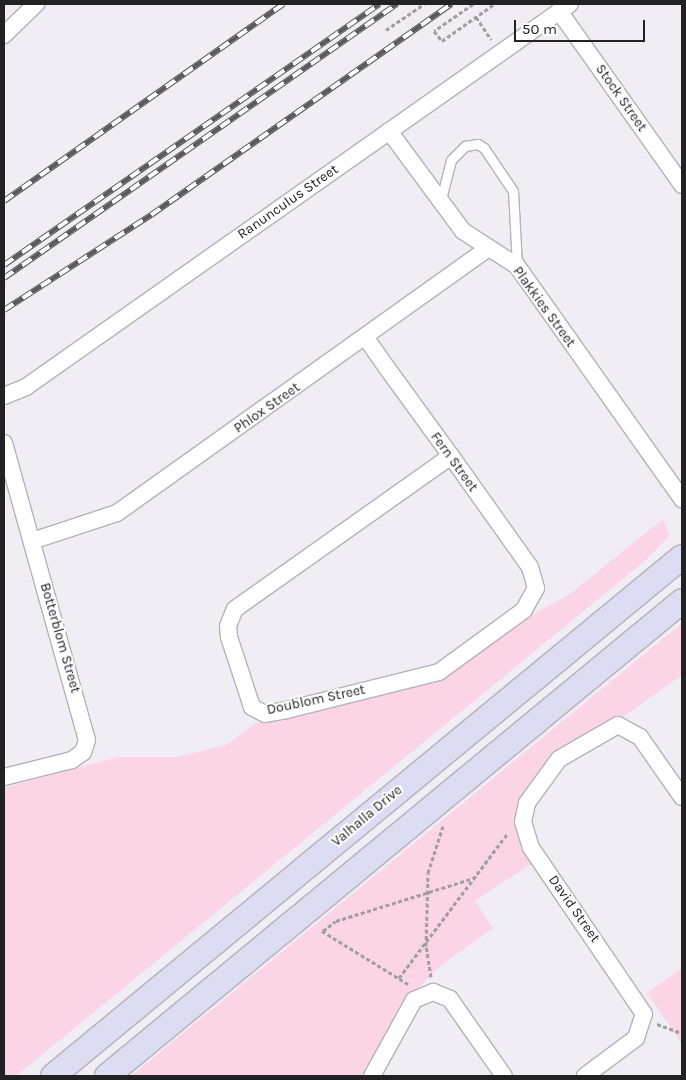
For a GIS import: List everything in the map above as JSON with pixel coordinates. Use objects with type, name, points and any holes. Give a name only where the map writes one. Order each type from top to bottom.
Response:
[{"type":"main road","name":"Valhalla Drive","points":[[52,1076],[682,557]]},
{"type":"main road","points":[[107,1076],[682,601]]},
{"type":"street","points":[[4,35],[36,4]]},
{"type":"street","name":"Ranunculus Street","points":[[4,396],[26,387],[565,8]]},
{"type":"street","name":"Stock Street","points":[[565,8],[682,185]]},
{"type":"street","name":"Plakkies Street","points":[[389,131],[463,231],[517,266],[682,499]]},
{"type":"street","name":"Phlox Street","points":[[32,541],[117,513],[366,338],[488,248]]},
{"type":"street","name":"Fern Street","points":[[366,338],[530,567],[536,588]]},
{"type":"street","name":"Botterblom Street","points":[[4,443],[87,740],[83,752],[72,760],[4,777]]},
{"type":"street","name":"Doublom Street","points":[[451,456],[235,609],[228,626],[229,637],[252,707],[265,714],[288,710],[440,672],[524,610],[536,588]]},
{"type":"street","points":[[523,822],[527,803],[543,778],[559,759],[592,737],[618,725],[626,726],[640,737],[682,797]]},
{"type":"street","name":"David Street","points":[[523,822],[531,848],[640,1003],[644,1022]]},
{"type":"street","points":[[372,1076],[411,1005],[429,993],[450,999],[504,1076]]},
{"type":"street","points":[[585,1076],[636,1038],[644,1022]]},
{"type":"lane","points":[[440,199],[451,160],[465,146],[478,144],[484,148],[513,191],[517,266]]},
{"type":"path","points":[[386,30],[421,4]]},
{"type":"path","points":[[474,4],[434,31],[442,42],[494,4]]},
{"type":"path","points":[[476,17],[501,53]]},
{"type":"path","points":[[317,928],[398,978],[429,993],[426,946],[428,873],[443,826],[441,818]]},
{"type":"path","points":[[398,978],[426,946],[512,828],[523,822]]},
{"type":"path","points":[[323,931],[336,921],[474,878]]},
{"type":"path","points":[[644,1022],[682,1033]]},
{"type":"shaded area","points":[[663,519],[669,536],[646,560],[16,1076],[4,1076],[4,788],[118,757],[177,757],[226,745],[256,723],[437,682],[515,624],[570,594]]},
{"type":"shaded area","points":[[682,623],[682,675],[619,720],[602,723],[539,772],[525,794],[534,862],[475,901],[493,928],[440,966],[412,995],[367,1076],[131,1076]]},
{"type":"shaded area","points":[[682,968],[682,1044],[647,993]]},
{"type":"railway","points":[[4,201],[283,4]]},
{"type":"railway","points":[[4,265],[379,4]]},
{"type":"railway","points":[[4,278],[397,4]]},
{"type":"railway","points":[[4,310],[151,215],[451,4]]}]
